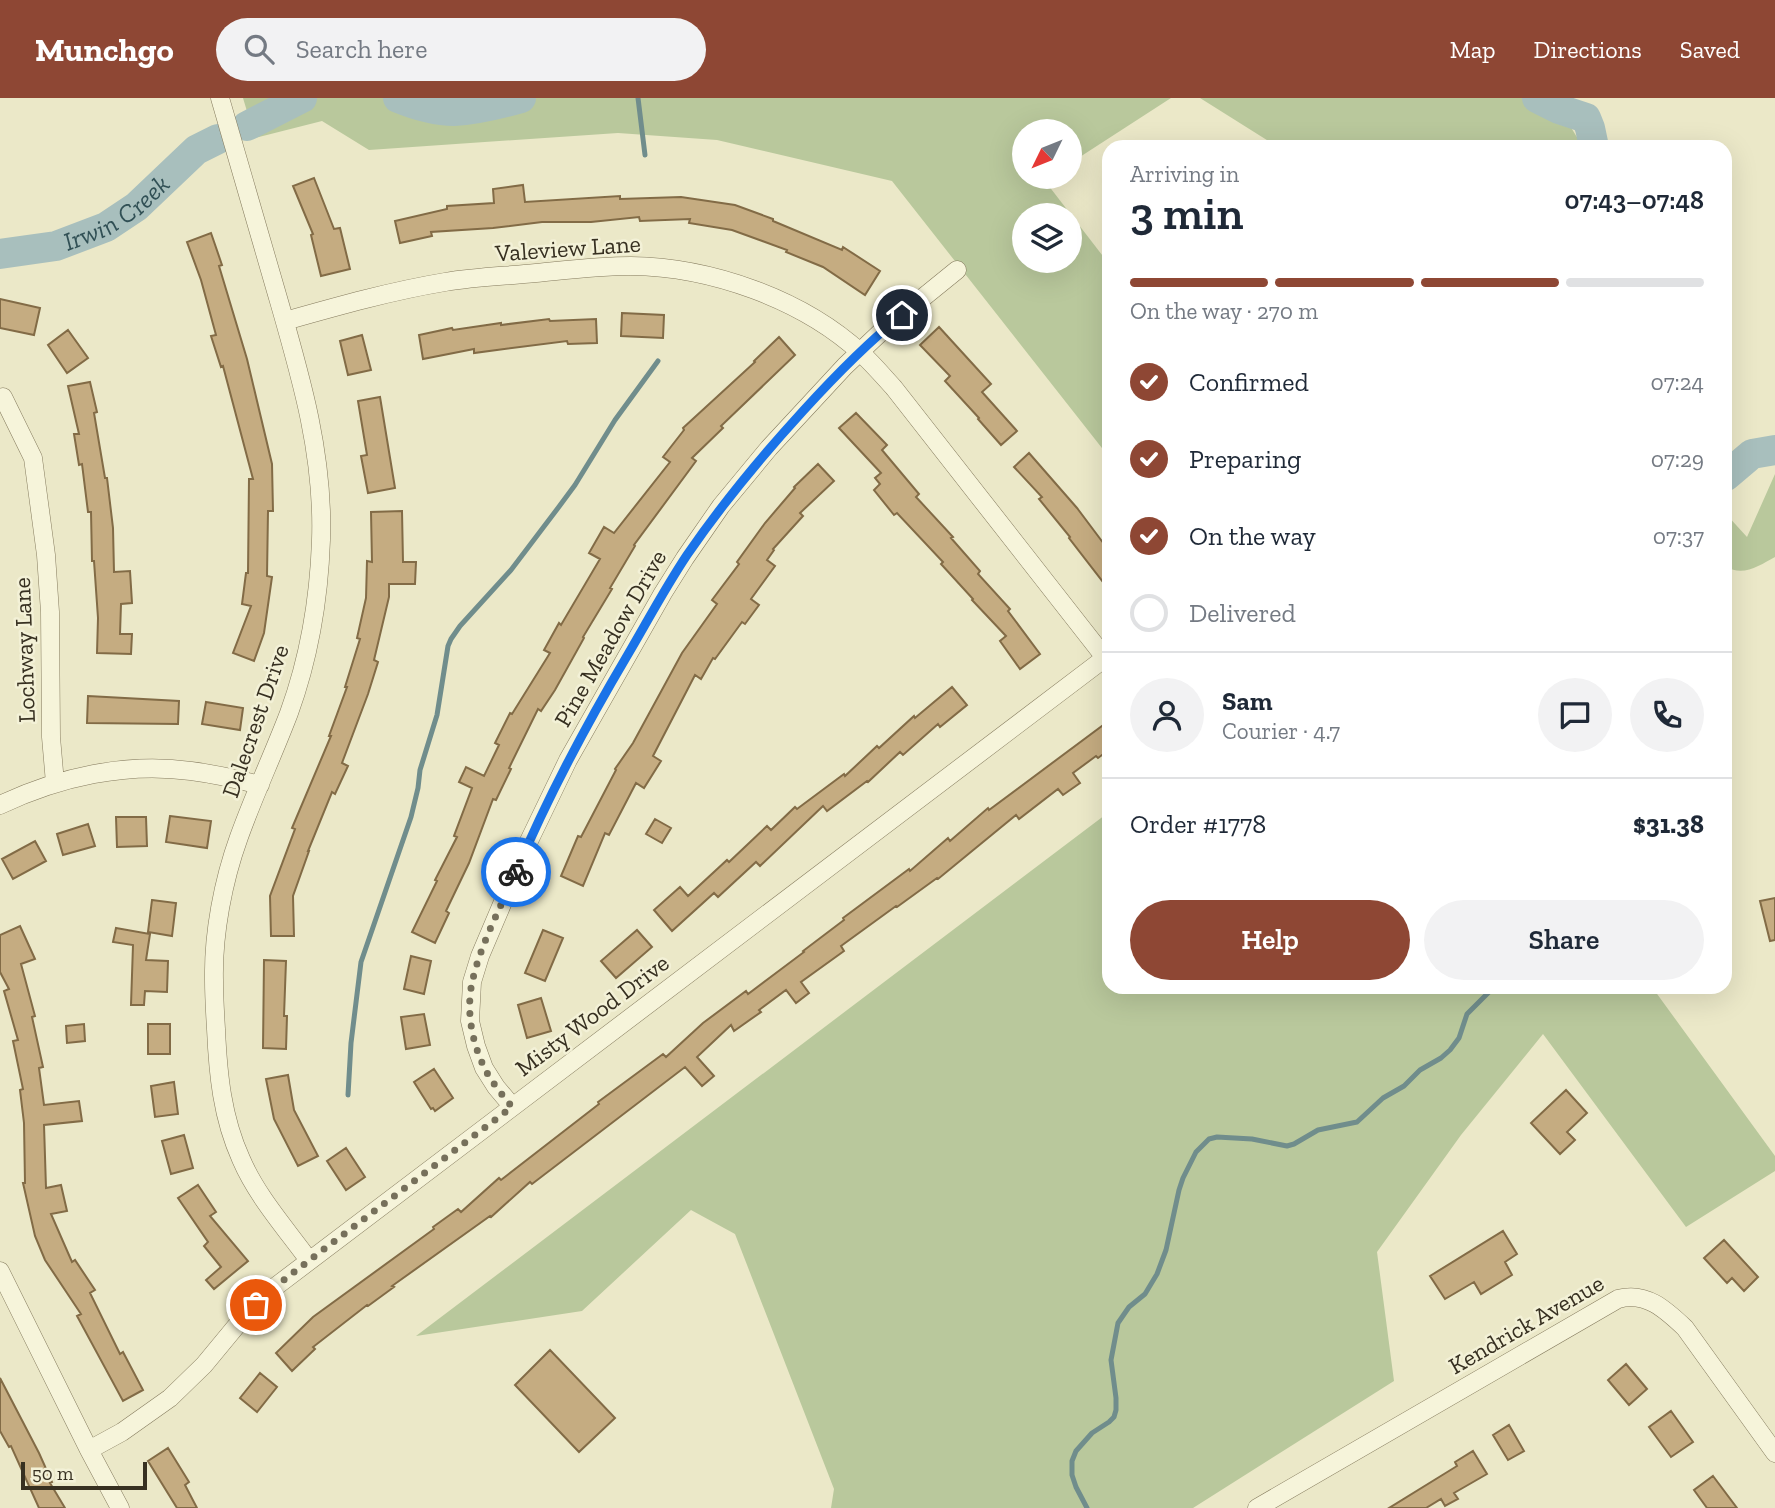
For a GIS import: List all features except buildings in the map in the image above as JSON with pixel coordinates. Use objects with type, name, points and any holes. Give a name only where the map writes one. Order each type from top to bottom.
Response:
[{"type":"street","name":"Dalecrest Drive","points":[[220,98],[305,391],[321,491],[321,552],[314,618],[304,662],[290,710],[238,840],[223,894],[214,978],[218,1075],[223,1104],[241,1161],[254,1186],[305,1255],[311,1259]]},
{"type":"street","name":"Valeview Lane","points":[[285,321],[376,296],[447,282],[606,267],[654,267],[687,271],[749,288],[792,307],[860,352],[894,388],[1102,655]]},
{"type":"street","name":"Pine Meadow Drive","points":[[512,1107],[484,1069],[472,1034],[470,995],[480,957],[557,780],[685,558],[721,506],[816,397],[860,352],[957,270]]},
{"type":"street","name":"Lochway Lane","points":[[2,397],[33,458],[46,555],[50,612],[51,737],[55,783]]},
{"type":"street","name":"Misty Wood Drive","points":[[89,1450],[122,1432],[170,1398],[204,1365],[242,1319],[271,1290],[1102,665]]},
{"type":"street","points":[[0,805],[55,783],[124,770],[164,769],[209,774],[260,785]]},
{"type":"street","points":[[0,1271],[120,1508]]},
{"type":"street","name":"Kendrick Avenue","points":[[1257,1508],[1606,1306],[1634,1296],[1653,1301],[1667,1310],[1685,1328],[1775,1453]]},
{"type":"green space","points":[[243,98],[1171,98],[1106,140],[1102,140],[1082,156],[1082,119],[1012,119],[1012,189],[1051,189],[1062,203],[1012,203],[1012,273],[1082,273],[1082,229],[1102,255],[1102,448],[892,181],[717,140],[618,133],[369,150],[322,121],[255,138]]},
{"type":"green space","points":[[1200,98],[1532,98],[1567,121],[1579,140],[1267,140]]},
{"type":"green space","points":[[1775,474],[1775,557],[1745,571],[1732,569],[1732,521],[1747,537]]},
{"type":"green space","points":[[1102,817],[1102,994],[1657,994],[1775,1156],[1775,1171],[1686,1227],[1543,1034],[1461,1135],[1377,1252],[1394,1381],[1193,1508],[831,1508],[834,1489],[735,1234],[691,1210],[582,1311],[416,1336]]},
{"type":"waterway","name":"Irwin Creek","points":[[247,126],[302,98]]},
{"type":"waterway","name":"Irwin Creek","points":[[398,98],[426,107],[454,111],[521,98]]},
{"type":"waterway","points":[[638,98],[645,155]]},
{"type":"waterway","name":"Irwin Creek","points":[[1537,98],[1586,118],[1593,140]]},
{"type":"waterway","name":"Irwin Creek","points":[[0,254],[56,246],[106,227],[136,207],[196,150],[218,139]]},
{"type":"waterway","points":[[348,1095],[361,962],[411,817],[420,770],[437,715],[448,646],[460,626],[511,570],[575,485],[615,420],[658,361]]},
{"type":"waterway","name":"Irwin Creek","points":[[1732,471],[1752,454],[1775,450]]},
{"type":"waterway","points":[[1087,1508],[1072,1475],[1072,1461],[1076,1451],[1092,1433],[1114,1417],[1116,1398],[1111,1360],[1118,1323],[1129,1307],[1145,1294],[1157,1274],[1166,1250],[1179,1190],[1196,1152],[1209,1139],[1217,1137],[1252,1139],[1287,1146],[1318,1130],[1357,1122],[1383,1098],[1404,1086],[1420,1070],[1450,1050],[1459,1038],[1467,1014],[1487,994]]},
{"type":"way so far","points":[[256,1305],[311,1259],[512,1107],[484,1069],[472,1034],[470,995],[480,957],[516,872]]},
{"type":"route","points":[[516,872],[552,791],[590,719],[663,593],[721,506],[769,448],[845,366],[902,315]]}]
